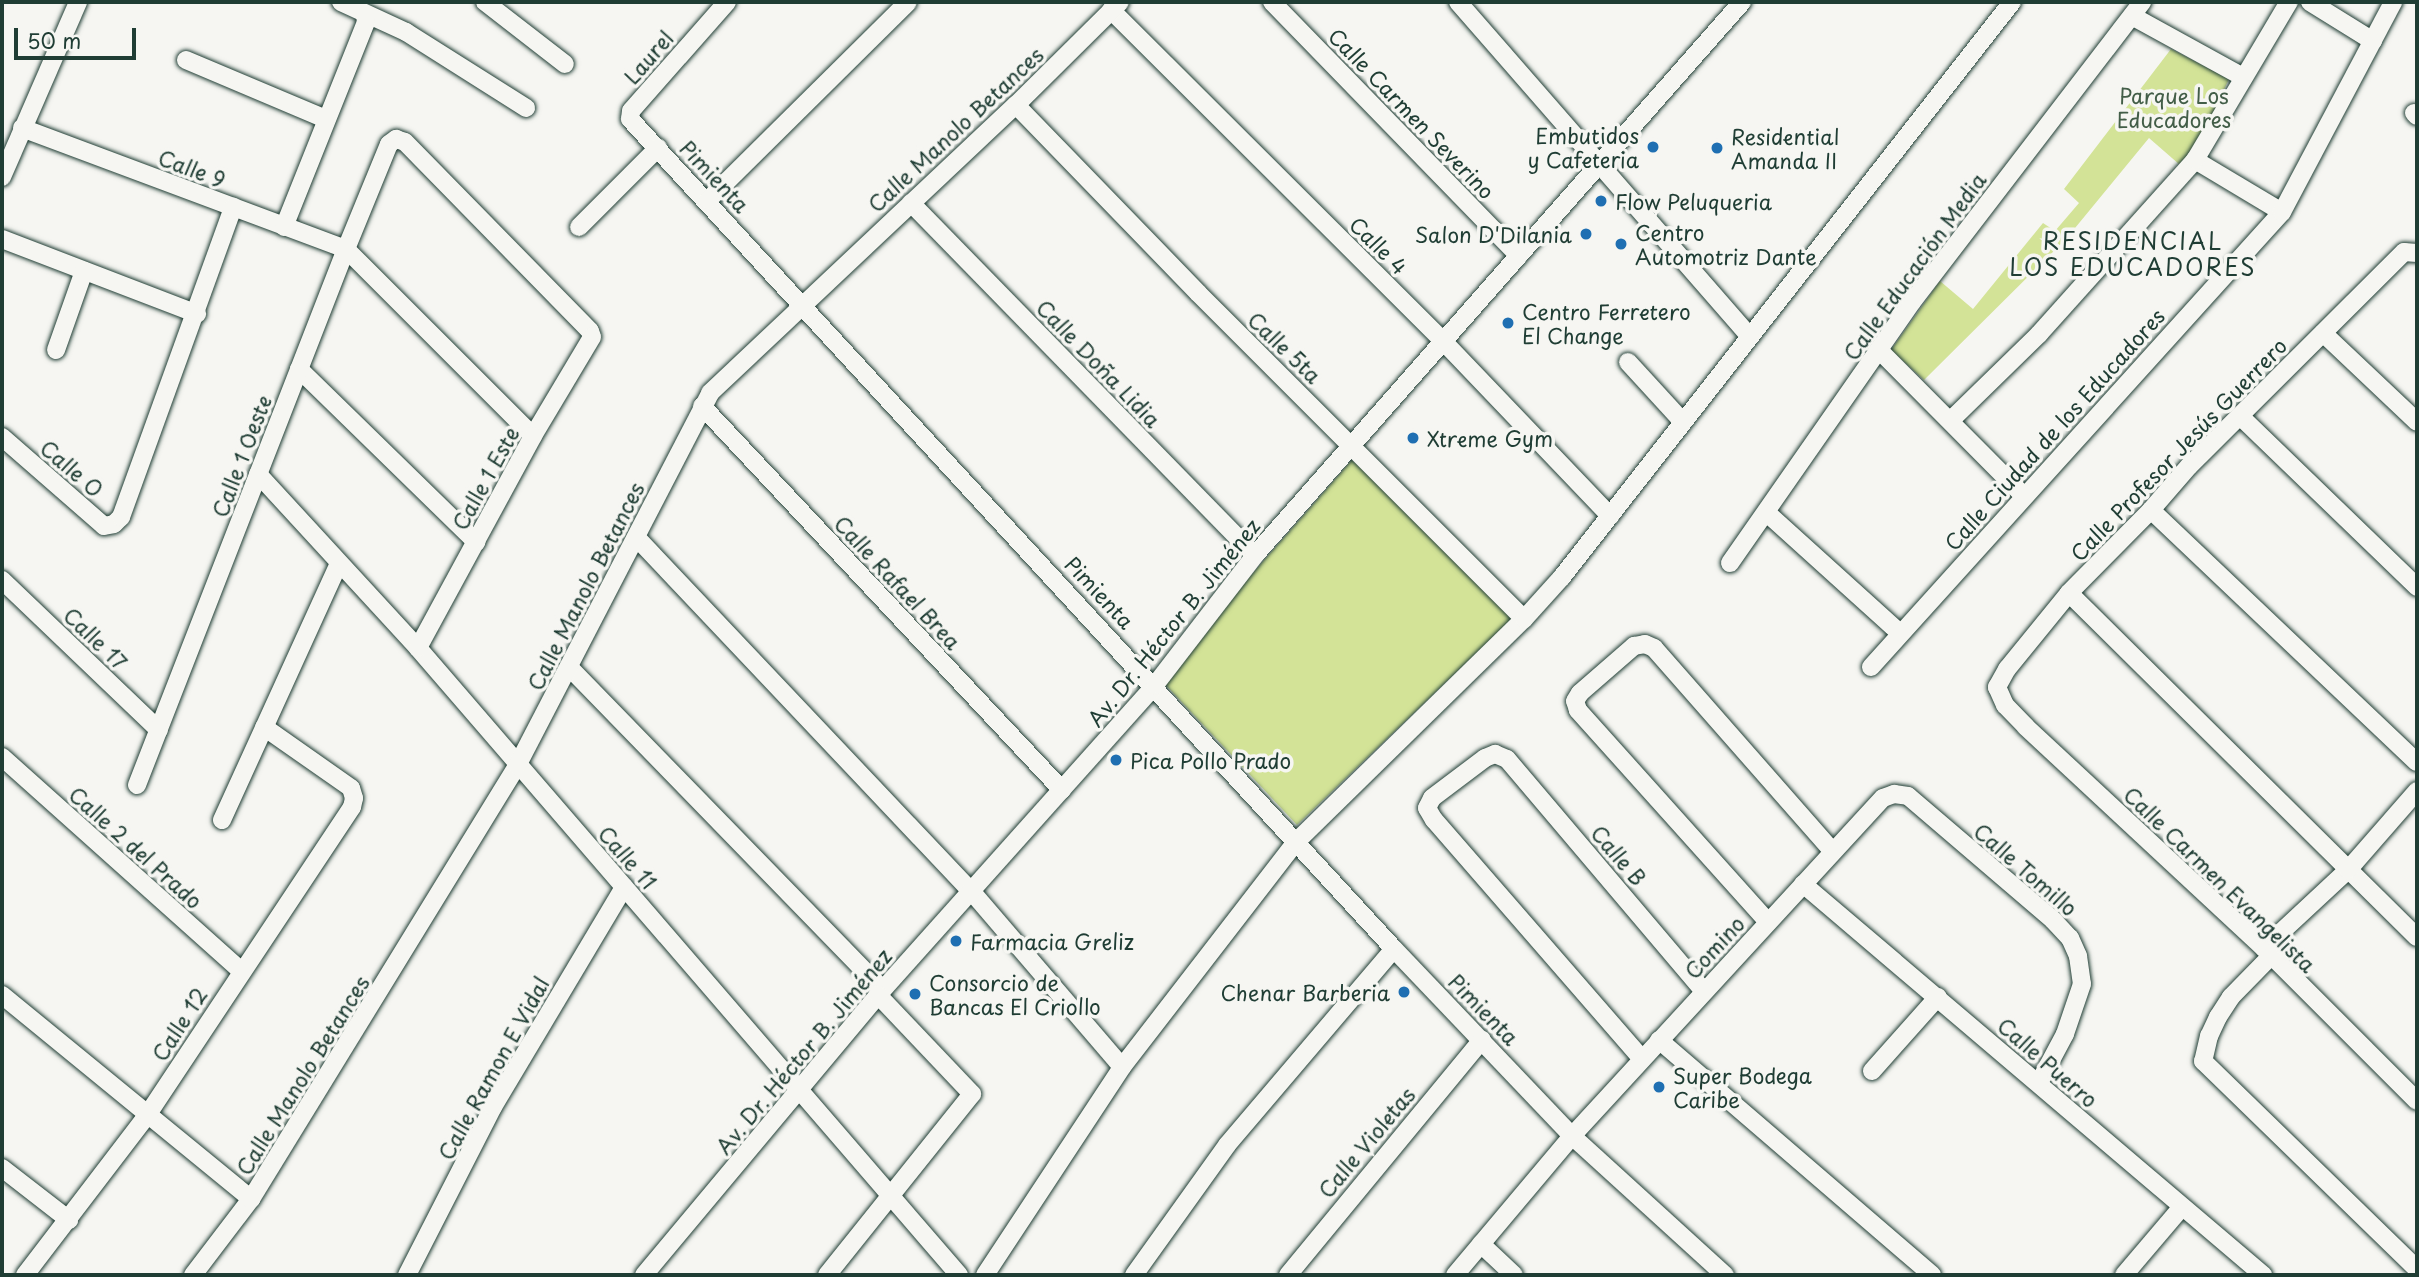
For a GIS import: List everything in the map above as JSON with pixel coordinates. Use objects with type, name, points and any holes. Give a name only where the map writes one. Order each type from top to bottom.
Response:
[{"type":"street","points":[[2,177],[78,2]]},
{"type":"street","points":[[341,2],[406,32],[526,108]]},
{"type":"street","points":[[485,2],[565,64]]},
{"type":"street","name":"Laurel","points":[[631,111],[727,2]]},
{"type":"street","points":[[708,200],[908,2]]},
{"type":"street","name":"Calle Carmen Severino","points":[[1272,2],[1519,256]]},
{"type":"street","name":"Av. Dr. Héctor B. Jiménez","points":[[643,1275],[880,993],[1155,685],[1255,555],[1742,2]]},
{"type":"street","points":[[985,1275],[1122,1067],[1295,843],[1524,619],[1610,516],[2012,2]]},
{"type":"street","points":[[1951,420],[2039,334],[2195,160],[2289,2]]},
{"type":"street","points":[[2310,2],[2373,41]]},
{"type":"street","name":"Calle Ciudad de los Educadores","points":[[1871,667],[2282,212],[2393,2]]},
{"type":"street","points":[[1460,3],[1750,337]]},
{"type":"street","name":"Calle Manolo Betances","points":[[193,1275],[251,1199],[517,766],[702,406],[719,382],[1016,105],[1115,6]]},
{"type":"street","name":"Calle 4","points":[[1115,6],[1610,516]]},
{"type":"street","points":[[2137,9],[2244,77]]},
{"type":"street","name":"Calle Educación Media","points":[[1730,563],[1912,302],[2137,9]]},
{"type":"street","points":[[284,227],[366,22],[365,15]]},
{"type":"street","points":[[186,60],[326,119]]},
{"type":"street","name":"Calle 5ta","points":[[1016,105],[1198,293],[1353,445],[1524,619]]},
{"type":"street","name":"Pimienta","points":[[631,111],[630,119],[708,200],[1155,685],[1295,843],[1394,949],[1572,1136],[1725,1275]]},
{"type":"street","name":"Calle 9","points":[[22,128],[346,249]]},
{"type":"street","name":"Calle 1 Oeste","points":[[138,785],[389,144],[396,139],[405,142],[590,331]]},
{"type":"street","points":[[579,227],[658,148]]},
{"type":"street","points":[[2195,160],[2282,212]]},
{"type":"street","name":"Calle Doña Lidia","points":[[911,203],[1255,555]]},
{"type":"street","points":[[2,239],[197,314],[233,207]]},
{"type":"street","points":[[346,249],[533,436]]},
{"type":"street","name":"Calle Profesor Jesús Guerrero","points":[[1997,687],[2007,669],[2069,593],[2151,510],[2189,466],[2323,332],[2411,253]]},
{"type":"street","points":[[56,350],[83,271]]},
{"type":"street","name":"Calle O","points":[[2,437],[104,526],[114,524],[121,517],[197,314]]},
{"type":"street","name":"Calle 1 Este","points":[[418,648],[533,436],[590,343],[590,331]]},
{"type":"street","points":[[2323,332],[2417,422]]},
{"type":"street","points":[[1879,349],[2024,496]]},
{"type":"street","points":[[1628,362],[1683,422]]},
{"type":"street","points":[[299,369],[476,542]]},
{"type":"street","name":"Calle Rafael Brea","points":[[702,406],[1062,790]]},
{"type":"street","points":[[2240,416],[2417,587]]},
{"type":"street","name":"Calle 11","points":[[258,474],[418,648],[517,766],[959,1275]]},
{"type":"street","points":[[2151,510],[2417,762]]},
{"type":"street","points":[[1767,513],[1900,633]]},
{"type":"street","points":[[636,537],[972,892],[1122,1067]]},
{"type":"street","points":[[222,820],[339,563]]},
{"type":"street","name":"Calle 17","points":[[2,580],[159,730]]},
{"type":"street","points":[[2069,593],[2417,937]]},
{"type":"street","points":[[1768,922],[1578,710],[1575,701],[1580,693],[1634,646],[1654,648],[1833,852]]},
{"type":"street","points":[[569,667],[880,993],[972,1094],[827,1275]]},
{"type":"street","name":"Calle Carmen Evangelista","points":[[1997,687],[2005,705],[2026,727],[2267,952],[2417,1101]]},
{"type":"street","name":"Calle 12","points":[[25,1275],[148,1114],[240,971],[352,807],[354,798],[351,788],[264,727]]},
{"type":"street","name":"Calle B","points":[[1642,1059],[1434,820],[1427,808],[1432,798],[1485,758],[1494,754],[1507,759],[1704,991]]},
{"type":"street","name":"Calle 2 del Prado","points":[[2,757],[240,971]]},
{"type":"street","points":[[2417,790],[2348,870],[2267,952],[2218,1017],[2209,1036],[2203,1061],[2417,1269]]},
{"type":"street","name":"Comino","points":[[1455,1275],[1572,1136],[1659,1040],[1883,797],[1894,794]]},
{"type":"street","name":"Calle Tomillo","points":[[1894,794],[1908,796],[2053,920],[2070,938],[2078,956],[2082,984],[2065,1034],[2039,1083]]},
{"type":"street","name":"Calle Puerro","points":[[1803,884],[2263,1275]]},
{"type":"street","name":"Calle Ramon E Vidal","points":[[407,1275],[492,1107],[624,887]]},
{"type":"street","points":[[1134,1275],[1227,1146],[1394,949]]},
{"type":"street","points":[[2,995],[251,1199]]},
{"type":"street","points":[[1872,1071],[1938,997]]},
{"type":"street","name":"Calle Violetas","points":[[1288,1275],[1482,1040]]},
{"type":"street","points":[[1659,1040],[1932,1275]]},
{"type":"street","points":[[2,1168],[69,1220]]},
{"type":"street","points":[[2123,1275],[2181,1208]]},
{"type":"street","points":[[1481,1244],[1514,1275]]},
{"type":"green space","name":"Parque Los Educadores","points":[[2171,49],[2229,79],[2200,141],[2180,165],[2149,138],[2066,239],[1924,380],[1891,350],[1940,281],[1973,309],[2043,223],[2055,231],[2079,203],[2064,189]]},
{"type":"green space","points":[[1352,460],[1518,613],[1297,825],[1160,679]]},
{"type":"place","name":"Embutidos y Cafeteria","points":[[1653,147]]},
{"type":"place","name":"Residential Amanda II","points":[[1717,148]]},
{"type":"place","name":"Flow Peluqueria","points":[[1601,201]]},
{"type":"place","name":"Salon D'Dilania","points":[[1586,234]]},
{"type":"place","name":"Centro Automotriz Dante","points":[[1621,244]]},
{"type":"place","name":"Centro Ferretero El Change","points":[[1508,323]]},
{"type":"place","name":"Xtreme Gym","points":[[1413,438]]},
{"type":"place","name":"Pica Pollo Prado","points":[[1116,760]]},
{"type":"place","name":"Farmacia Greliz","points":[[956,941]]},
{"type":"place","name":"Chenar Barberia","points":[[1404,992]]},
{"type":"place","name":"Consorcio de Bancas El Criollo","points":[[915,994]]},
{"type":"place","name":"Super Bodega Caribe","points":[[1659,1087]]},
{"type":"district","name":"RESIDENCIAL LOS EDUCADORES","points":[[2133,254]]}]
